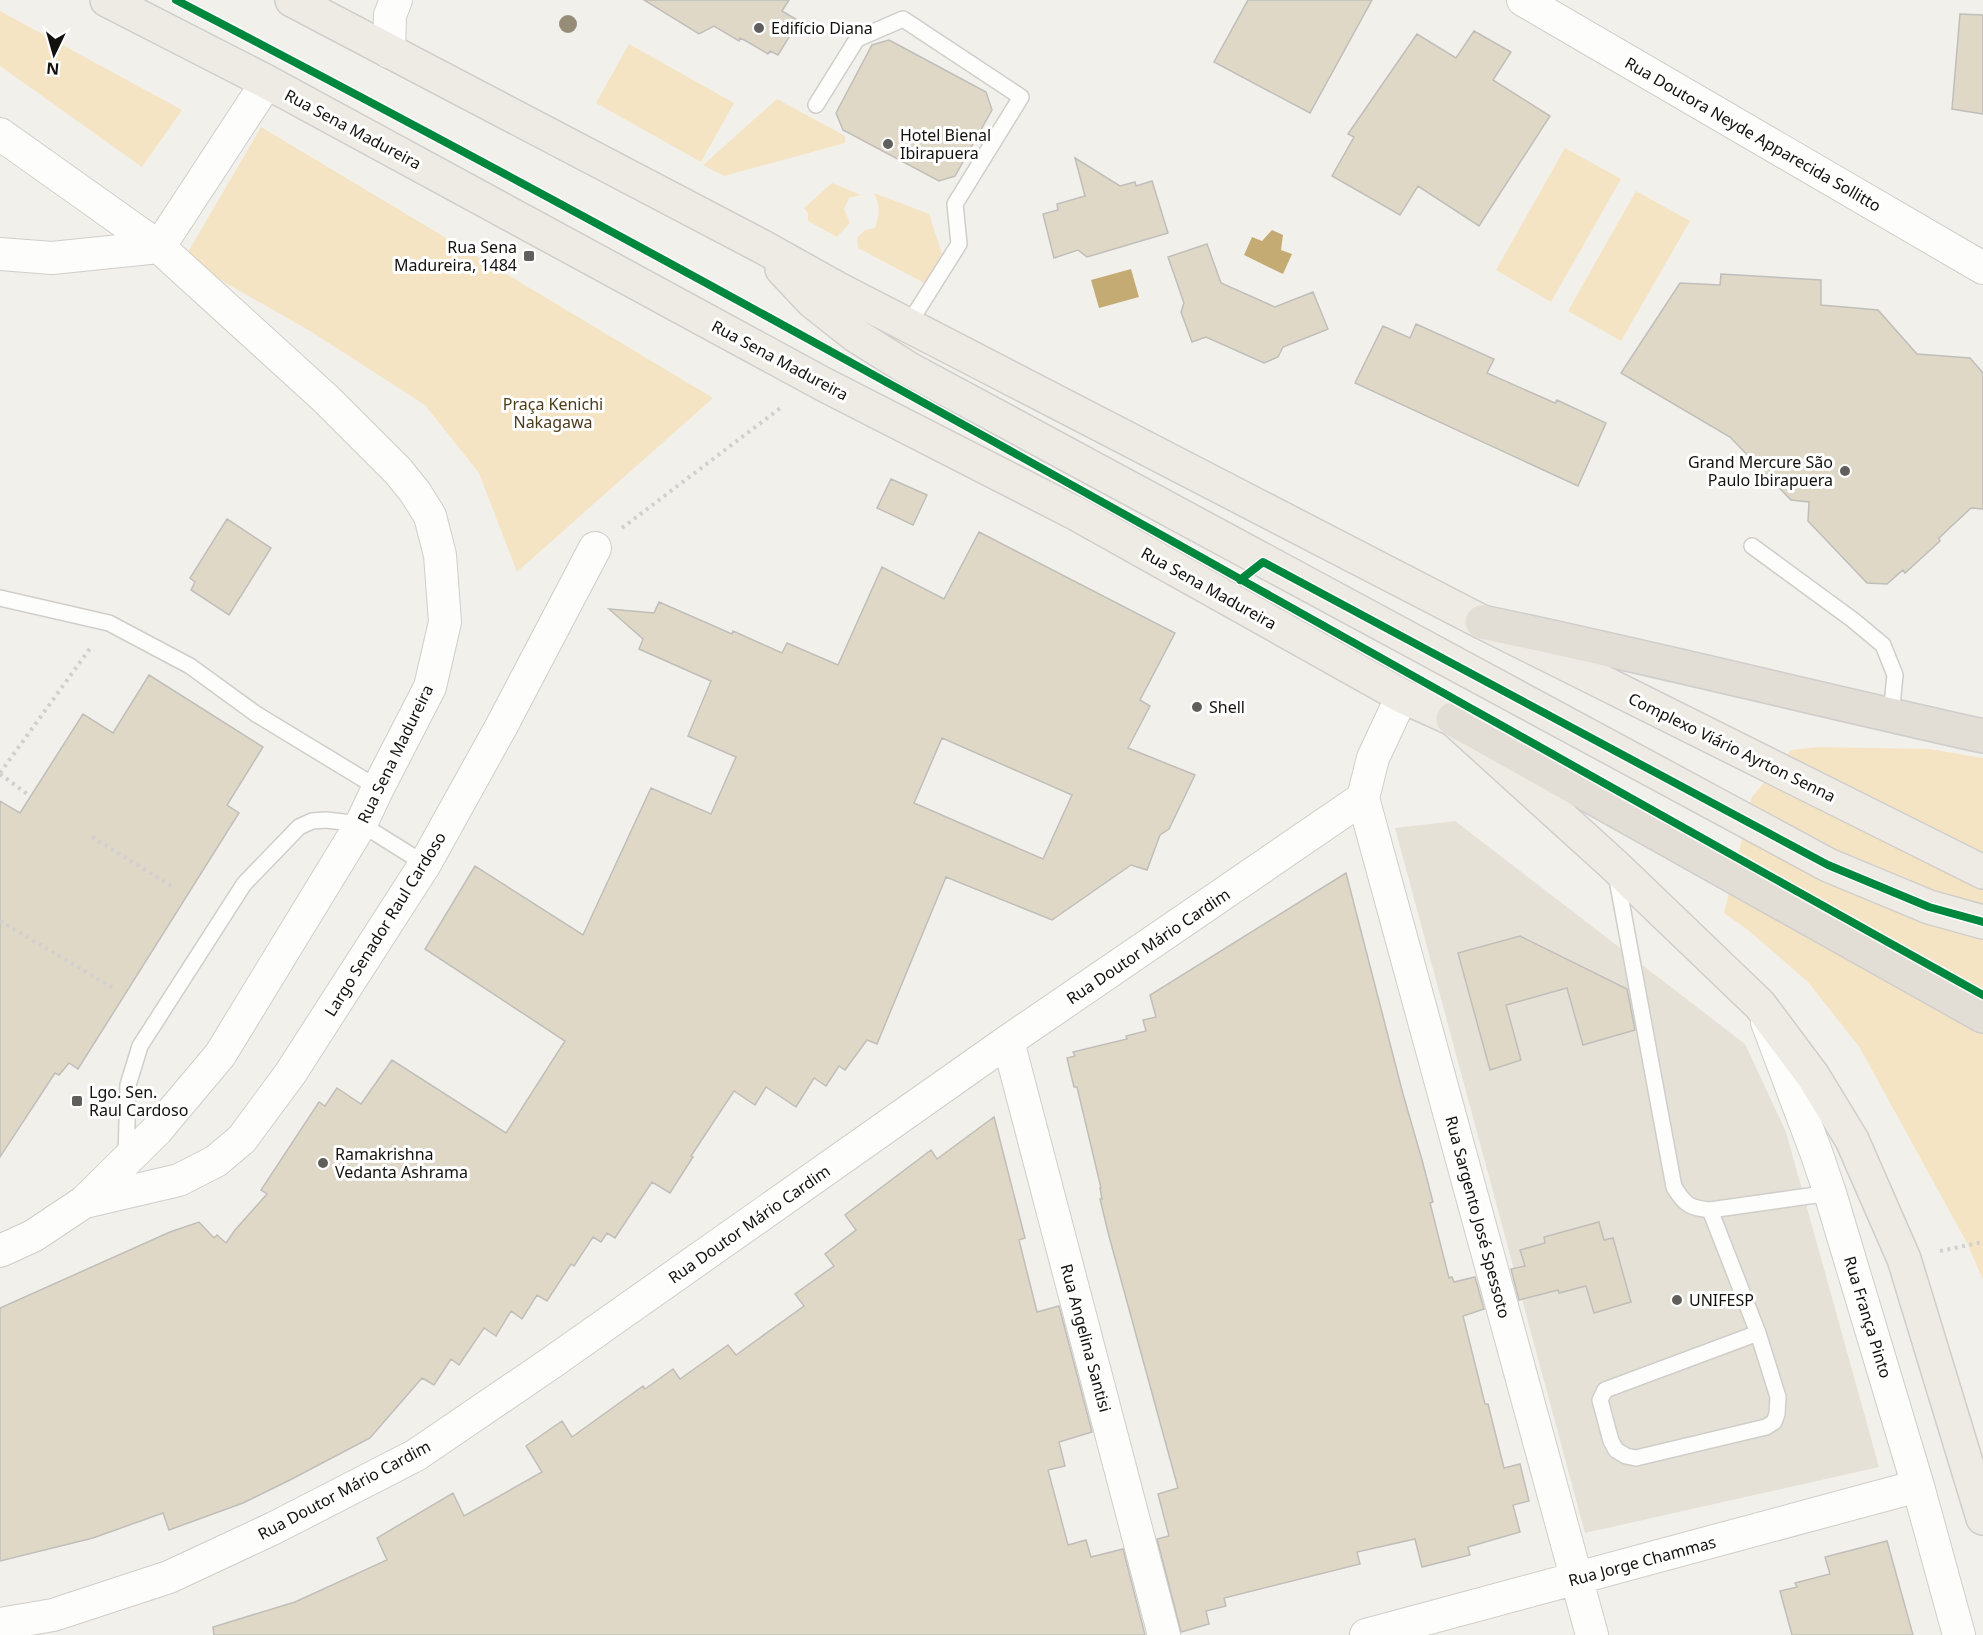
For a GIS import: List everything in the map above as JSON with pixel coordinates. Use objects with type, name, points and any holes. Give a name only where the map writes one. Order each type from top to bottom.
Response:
[{"type":"highway","points":[[1482,622],[1606,648],[1983,736]]},
{"type":"highway","points":[[1453,719],[1983,1016]]},
{"type":"main road","name":"Rua Sena Madureira","points":[[107,0],[267,82],[823,384],[1077,514],[1402,696],[1453,719],[1614,865],[1760,1005],[1813,1076],[1852,1140],[1904,1259],[1983,1518]]},
{"type":"main road","points":[[292,0],[908,325],[1482,622]]},
{"type":"main road","points":[[761,246],[812,301],[855,335],[909,369],[1828,866],[1929,907],[1983,922]]},
{"type":"main road","name":"Complexo Viário Ayrton Senna","points":[[1482,622],[1983,872]]},
{"type":"street","points":[[389,52],[390,15],[396,0]]},
{"type":"street","name":"Rua Doutora Neyde Apparecida Sollitto","points":[[1523,0],[1983,268]]},
{"type":"street","points":[[0,254],[52,258],[159,247],[267,82]]},
{"type":"street","name":"Rua Sena Madureira","points":[[0,134],[159,247],[350,422],[398,471],[416,492],[430,516],[440,555],[445,622],[430,687],[361,824],[220,1056],[157,1130],[84,1202],[33,1236],[0,1251]]},
{"type":"street","name":"Largo Senador Raul Cardoso","points":[[84,1202],[179,1180],[216,1161],[242,1138],[290,1074],[425,864],[501,727],[595,548]]},
{"type":"street","points":[[1363,798],[1373,758],[1402,696]]},
{"type":"street","name":"Rua Doutor Mário Cardim","points":[[0,1624],[53,1615],[169,1577],[274,1528],[416,1455],[561,1356],[1008,1041],[1363,798]]},
{"type":"street","name":"Rua Sargento José Spessoto","points":[[1363,798],[1592,1635]]},
{"type":"street","name":"Rua França Pinto","points":[[1760,1005],[1830,1193],[1918,1486],[1959,1635]]},
{"type":"street","name":"Rua Angelina Santisi","points":[[1008,1041],[1164,1635]]},
{"type":"street","name":"Rua Jorge Chammas","points":[[1366,1635],[1918,1486]]},
{"type":"lane","points":[[816,105],[857,39],[903,19],[1021,97],[955,204],[959,244],[908,325]]},
{"type":"lane","points":[[1752,546],[1853,620],[1883,645],[1895,675],[1890,715]]},
{"type":"lane","points":[[0,598],[109,623],[190,666],[256,714],[378,788]]},
{"type":"lane","points":[[126,1160],[128,1085],[141,1046],[244,885],[299,827],[312,821],[326,820],[361,824],[425,864]]},
{"type":"lane","points":[[1614,865],[1674,1187],[1682,1200],[1694,1209],[1710,1210],[1830,1193]]},
{"type":"lane","points":[[1710,1210],[1758,1333],[1778,1397],[1774,1422],[1766,1427],[1636,1458],[1626,1456],[1617,1450],[1611,1441],[1600,1400],[1605,1390],[1758,1333]]},
{"type":"path","points":[[595,548],[783,406]]},
{"type":"path","points":[[30,796],[0,773],[109,623]]},
{"type":"path","points":[[92,837],[173,887]]},
{"type":"path","points":[[0,921],[113,988]]},
{"type":"path","points":[[1939,1251],[1983,1242]]},
{"type":"shaded area","points":[[1272,230],[1283,235],[1281,250],[1292,254],[1283,274],[1244,255],[1252,237],[1262,241]]},
{"type":"shaded area","points":[[1131,269],[1139,297],[1099,308],[1091,280]]},
{"type":"shaded area","name":"UNIFESP","points":[[1455,821],[1745,1044],[1786,1132],[1879,1467],[1585,1533],[1395,828]]},
{"type":"green space","points":[[0,11],[182,110],[142,167],[0,66]]},
{"type":"green space","points":[[629,44],[734,103],[701,162],[596,103]]},
{"type":"green space","points":[[777,99],[845,136],[845,143],[724,176],[703,165]]},
{"type":"green space","name":"Praça Kenichi Nakagawa","points":[[261,127],[713,398],[517,572],[479,473],[425,405],[310,331],[184,259]]},
{"type":"green space","points":[[1565,148],[1621,179],[1551,302],[1496,270]]},
{"type":"green space","points":[[832,183],[861,195],[849,198],[844,209],[850,223],[837,237],[808,221],[808,213],[804,208]]},
{"type":"green space","points":[[1636,191],[1690,221],[1621,341],[1568,311]]},
{"type":"green space","points":[[874,193],[929,214],[944,260],[928,285],[858,248],[857,238],[865,230],[875,228],[877,223],[878,206]]},
{"type":"green space","points":[[1818,747],[1929,749],[1983,758],[1983,1280],[1967,1243],[1860,1048],[1808,982],[1748,930],[1724,913],[1752,797],[1791,750]]},
{"type":"building","name":"Edifício Diana","points":[[644,0],[789,0],[782,11],[799,21],[778,55],[770,51],[768,54],[740,38],[739,41],[714,26],[699,34]]},
{"type":"building","points":[[1248,0],[1372,0],[1310,113],[1214,62]]},
{"type":"building","points":[[1960,14],[1983,15],[1983,114],[1952,109]]},
{"type":"building","points":[[1474,31],[1511,52],[1493,80],[1550,116],[1479,226],[1418,186],[1400,215],[1332,176],[1354,137],[1348,134],[1417,34],[1456,58]]},
{"type":"building","points":[[889,40],[986,92],[992,110],[955,176],[939,181],[843,130],[836,113],[872,45]]},
{"type":"building","points":[[1075,158],[1120,186],[1135,182],[1136,186],[1152,181],[1168,233],[1087,257],[1078,250],[1054,258],[1043,214],[1058,210],[1057,204],[1085,196]]},
{"type":"building","points":[[1207,244],[1221,283],[1275,307],[1313,292],[1328,329],[1283,347],[1278,357],[1264,363],[1206,337],[1192,342],[1181,312],[1184,303],[1168,257]]},
{"type":"building","points":[[1721,274],[1821,280],[1821,305],[1878,310],[1917,354],[1970,358],[1983,373],[1983,509],[1971,508],[1905,573],[1903,570],[1887,584],[1867,583],[1808,521],[1809,502],[1791,500],[1730,437],[1621,373],[1680,283],[1720,285]]},
{"type":"building","points":[[1416,324],[1494,359],[1487,373],[1555,403],[1557,400],[1606,423],[1578,486],[1355,383],[1383,326],[1410,338]]},
{"type":"building","points":[[891,479],[927,495],[913,525],[877,508]]},
{"type":"building","points":[[227,519],[271,548],[229,615],[191,590],[195,582],[190,578]]},
{"type":"building","points":[[979,532],[1175,633],[1140,700],[1150,706],[1128,748],[1195,775],[1169,829],[1160,835],[1147,870],[1131,865],[1052,920],[946,877],[877,1044],[867,1040],[845,1070],[839,1066],[826,1086],[814,1078],[796,1107],[766,1087],[755,1105],[734,1091],[691,1156],[693,1157],[670,1193],[652,1182],[615,1238],[607,1233],[601,1242],[593,1237],[574,1266],[571,1264],[547,1301],[537,1295],[522,1319],[511,1311],[496,1336],[484,1328],[459,1365],[451,1359],[434,1385],[422,1378],[370,1438],[243,1503],[169,1530],[163,1513],[93,1538],[0,1561],[0,1308],[170,1232],[199,1222],[214,1238],[217,1235],[226,1243],[267,1194],[261,1190],[319,1102],[325,1106],[337,1088],[361,1104],[392,1060],[506,1133],[565,1041],[425,949],[475,866],[583,935],[651,788],[711,814],[736,757],[688,736],[711,681],[639,649],[643,639],[609,609],[654,613],[659,602],[782,653],[787,643],[838,665],[882,567],[944,599]],"holes":[[[942,738],[1072,795],[1043,859],[914,803]]]},
{"type":"building","points":[[149,675],[263,747],[227,805],[239,813],[78,1069],[69,1063],[59,1075],[55,1073],[0,1157],[0,801],[20,813],[83,714],[113,733]]},
{"type":"building","points":[[1346,873],[1433,1202],[1430,1203],[1449,1278],[1452,1277],[1454,1282],[1475,1277],[1484,1309],[1463,1316],[1485,1404],[1488,1404],[1504,1468],[1520,1464],[1529,1501],[1513,1505],[1520,1532],[1468,1547],[1470,1555],[1422,1567],[1415,1539],[1357,1552],[1360,1564],[1224,1598],[1226,1606],[1206,1611],[1209,1624],[1181,1632],[1157,1539],[1169,1536],[1158,1494],[1178,1488],[1109,1236],[1100,1199],[1102,1199],[1101,1188],[1077,1087],[1074,1087],[1067,1058],[1075,1056],[1073,1052],[1127,1039],[1126,1036],[1146,1031],[1143,1020],[1156,1017],[1150,995]]},
{"type":"building","points":[[1520,936],[1627,989],[1635,1030],[1583,1045],[1567,988],[1506,1005],[1521,1060],[1490,1070],[1458,953]]},
{"type":"building","points":[[994,1117],[1025,1238],[1019,1240],[1037,1312],[1059,1306],[1092,1432],[1059,1442],[1065,1466],[1048,1470],[1068,1545],[1086,1540],[1091,1557],[1123,1549],[1145,1635],[214,1635],[213,1627],[295,1602],[387,1560],[377,1538],[453,1493],[464,1516],[542,1472],[526,1446],[562,1421],[572,1437],[643,1386],[645,1389],[673,1369],[680,1379],[728,1345],[736,1355],[804,1306],[795,1294],[834,1266],[825,1254],[856,1230],[845,1215],[931,1150],[937,1159]]},
{"type":"building","points":[[1599,1222],[1604,1240],[1613,1238],[1631,1302],[1594,1313],[1586,1286],[1559,1293],[1558,1290],[1519,1300],[1511,1269],[1525,1266],[1520,1250],[1545,1243],[1544,1237]]},
{"type":"building","points":[[1887,1541],[1913,1635],[1792,1635],[1780,1591],[1797,1587],[1795,1583],[1830,1574],[1825,1557]]},
{"type":"cycle path","points":[[176,0],[404,120],[857,366],[1983,995]]},
{"type":"cycle path","points":[[1240,580],[1263,562],[1828,865],[1929,907],[1983,922]]},
{"type":"place","name":"Edifício Diana","points":[[759,28]]},
{"type":"place","name":"Hotel Bienal Ibirapuera","points":[[888,144]]},
{"type":"place","name":"Rua Sena Madureira, 1484","points":[[529,256]]},
{"type":"place","name":"Grand Mercure São Paulo Ibirapuera","points":[[1845,471]]},
{"type":"place","name":"Shell","points":[[1197,707]]},
{"type":"place","name":"Lgo. Sen. Raul Cardoso","points":[[77,1101]]},
{"type":"place","name":"Ramakrishna Vedanta Ashrama","points":[[323,1163]]},
{"type":"place","name":"UNIFESP","points":[[1677,1300]]}]
